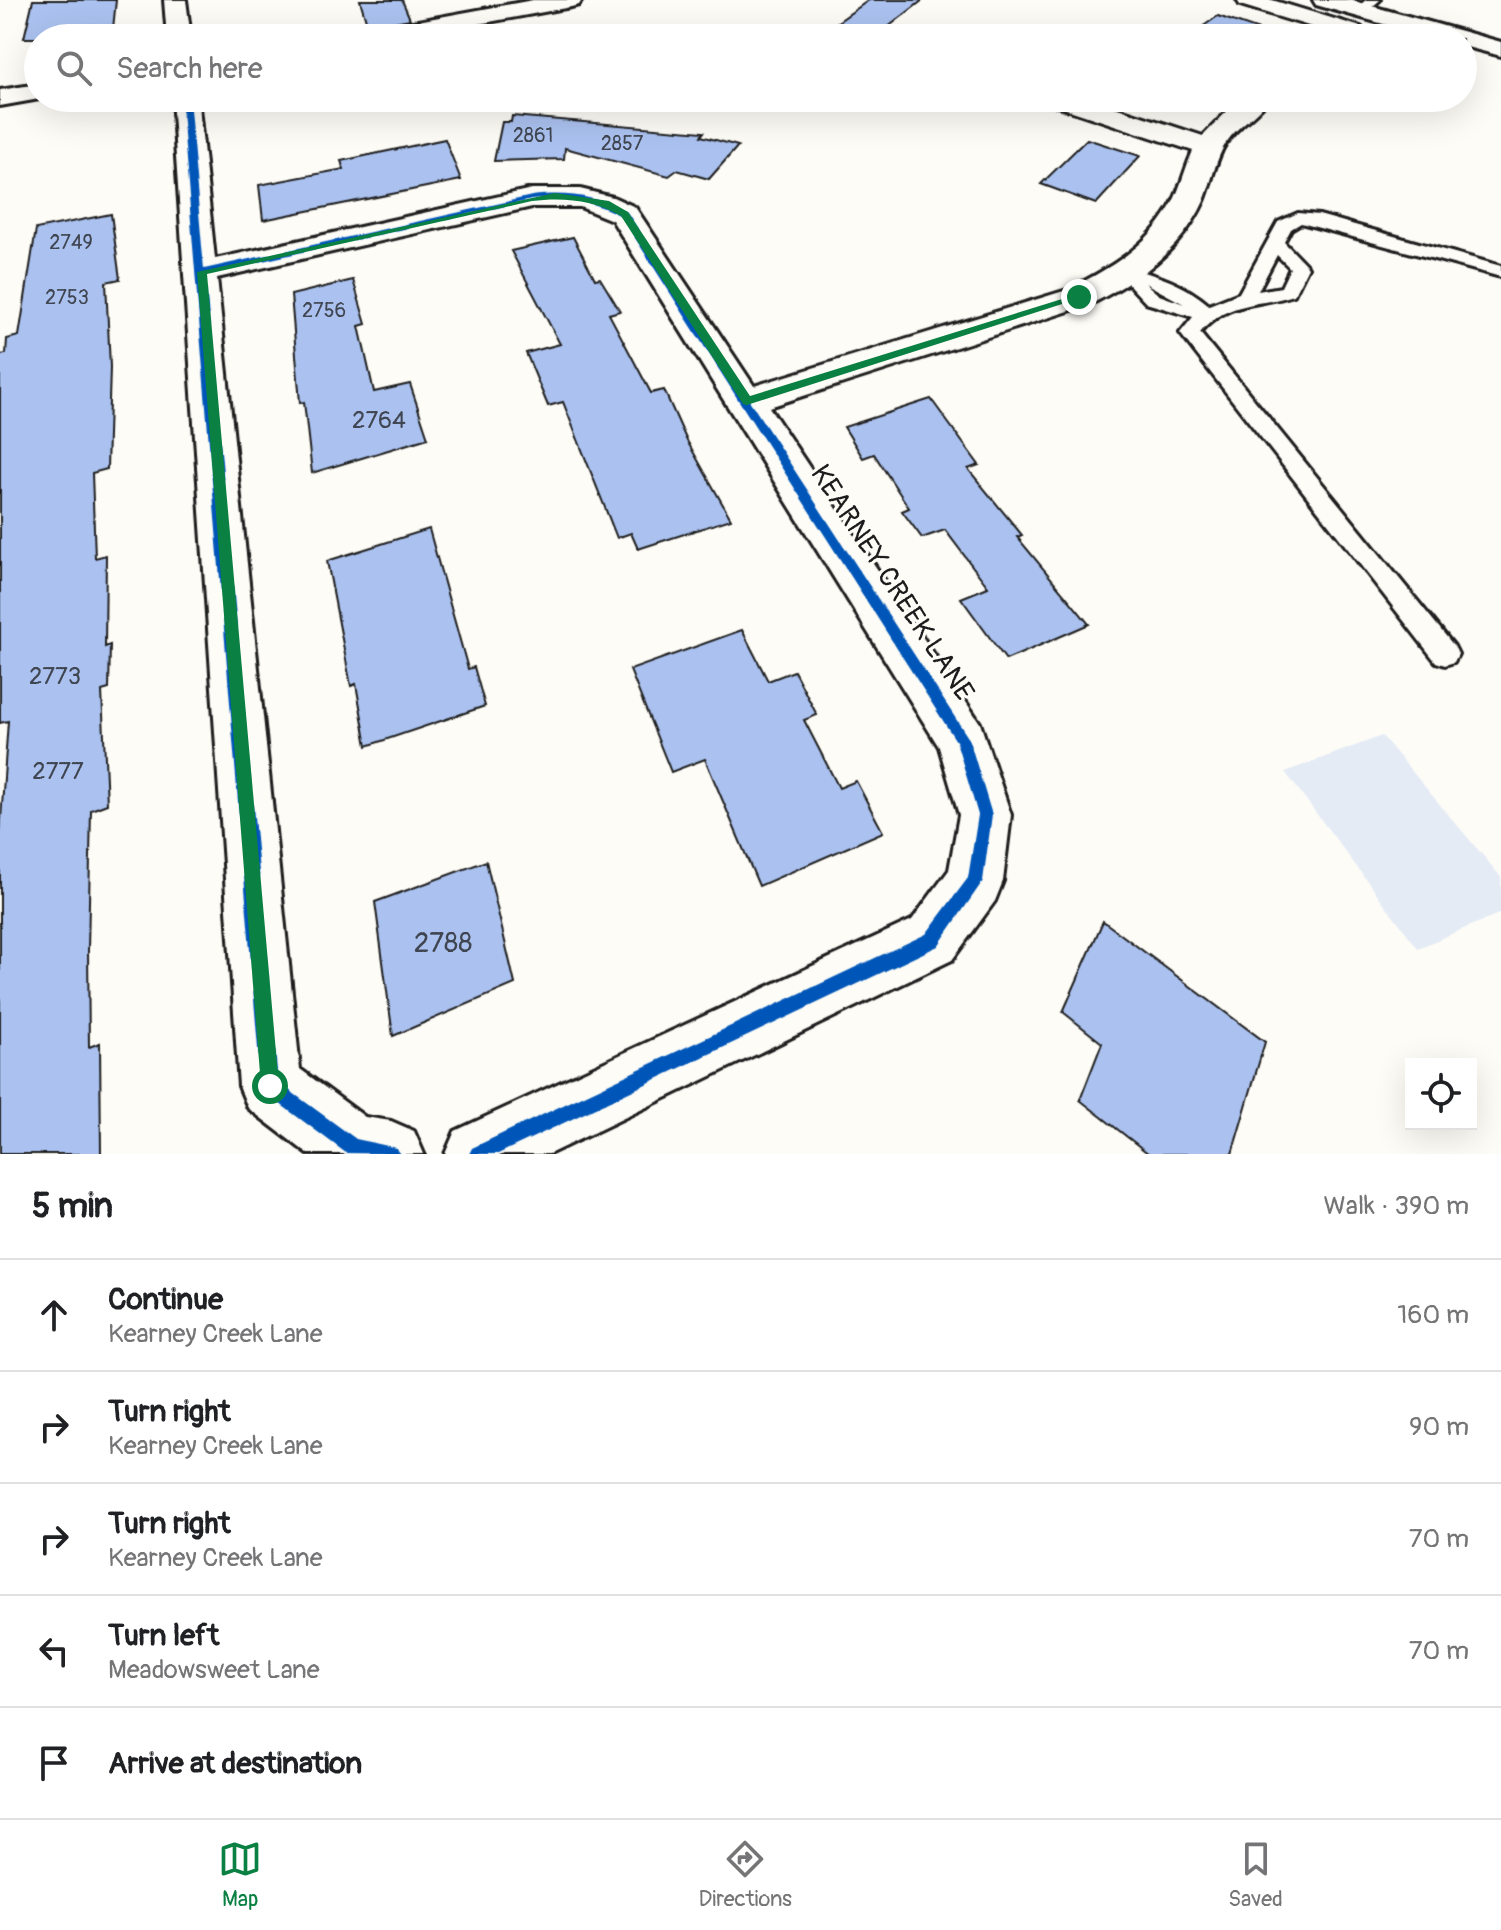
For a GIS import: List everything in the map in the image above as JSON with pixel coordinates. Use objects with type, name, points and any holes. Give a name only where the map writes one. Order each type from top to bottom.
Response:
[{"type":"street","points":[[175,0],[178,24]]},
{"type":"street","points":[[440,24],[571,0]]},
{"type":"street","points":[[1248,0],[1309,24]]},
{"type":"street","points":[[1324,0],[1367,6],[1420,24]]},
{"type":"street","points":[[1346,24],[1367,6]]},
{"type":"street","points":[[1477,42],[1501,49]]},
{"type":"street","points":[[1477,67],[1501,73]]},
{"type":"street","points":[[0,98],[24,94]]},
{"type":"street","points":[[186,112],[270,1086],[352,1147],[391,1154]]},
{"type":"street","points":[[1103,112],[1209,147]]},
{"type":"street","points":[[747,401],[1079,297],[1127,273],[1154,248],[1186,206],[1209,147],[1240,112]]},
{"type":"street","name":"KEARNEY CREEK LANE","points":[[202,272],[532,198],[555,195],[606,203],[624,214],[962,739],[985,815],[975,881],[932,940],[478,1154]]},
{"type":"lane","points":[[1246,297],[1284,226],[1298,218],[1313,219],[1501,272]]},
{"type":"lane","points":[[1275,242],[1299,267],[1288,291],[1273,296],[1246,297],[1207,313],[1190,333],[1445,654]]},
{"type":"lane","points":[[1127,273],[1141,293],[1168,307],[1207,313]]},
{"type":"shaded area","points":[[1382,736],[1501,877],[1501,913],[1418,948],[1285,772]]},
{"type":"building","points":[[33,0],[116,0],[113,24],[27,24]]},
{"type":"building","points":[[360,0],[402,0],[410,19],[384,24],[367,24]]},
{"type":"building","points":[[869,0],[923,0],[892,24],[835,24]]},
{"type":"building","points":[[1218,16],[1242,24],[1206,24]]},
{"type":"building","points":[[512,116],[704,132],[701,136],[738,146],[709,179],[677,170],[669,176],[565,148],[564,159],[494,161],[502,122],[511,122]]},
{"type":"building","points":[[445,139],[461,180],[263,220],[259,185],[344,169],[341,161]]},
{"type":"building","points":[[1087,139],[1140,156],[1096,204],[1041,184]]},
{"type":"building","points":[[111,214],[120,279],[106,282],[110,367],[107,469],[92,473],[95,558],[106,555],[105,647],[110,645],[109,689],[102,691],[107,804],[91,810],[88,950],[89,1047],[100,1043],[101,1154],[0,1154],[0,834],[8,721],[0,723],[0,355],[6,354],[7,339],[19,336],[36,229]]},
{"type":"building","points":[[573,237],[595,279],[600,278],[620,311],[609,314],[651,393],[664,390],[686,439],[731,519],[638,549],[631,533],[617,538],[563,402],[548,406],[526,353],[560,344],[511,251]]},
{"type":"building","points":[[353,280],[366,324],[359,326],[374,392],[410,384],[428,438],[312,473],[304,402],[300,403],[291,295]]},
{"type":"building","points":[[931,399],[979,465],[968,469],[1022,535],[1017,537],[1089,624],[1006,660],[961,598],[988,587],[945,530],[922,538],[902,511],[909,508],[874,454],[863,458],[844,427]]},
{"type":"building","points":[[429,529],[468,669],[474,667],[485,706],[367,746],[356,684],[351,686],[327,561]]},
{"type":"building","points":[[742,630],[768,681],[794,671],[817,715],[804,720],[839,788],[856,781],[883,832],[759,886],[705,759],[671,772],[630,670]]},
{"type":"building","points":[[486,861],[515,984],[393,1036],[375,902]]},
{"type":"building","points":[[1103,921],[1265,1042],[1232,1154],[1149,1154],[1080,1100],[1102,1043],[1063,1012]]},
{"type":"cycle path","points":[[186,112],[270,1086],[352,1147],[391,1154]]},
{"type":"cycle path","points":[[202,272],[532,198],[580,198],[624,214],[962,739],[985,815],[975,881],[932,940],[478,1154]]},
{"type":"route","points":[[270,1086],[202,272],[532,198],[555,195],[606,203],[624,214],[747,401],[1079,297]]}]
